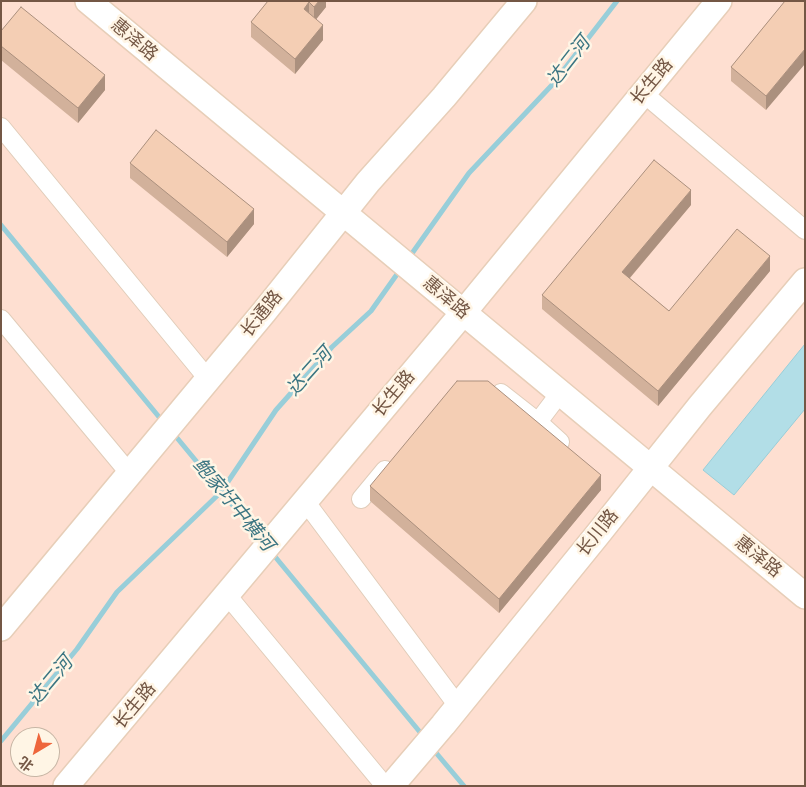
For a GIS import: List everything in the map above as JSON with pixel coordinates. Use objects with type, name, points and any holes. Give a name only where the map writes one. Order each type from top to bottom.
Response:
[{"type":"street","name":"惠泽路","points":[[88,1],[805,596]]},
{"type":"street","name":"长通路","points":[[1,628],[264,312],[343,213],[524,1]]},
{"type":"street","name":"长生路","points":[[66,786],[464,313],[720,1]]},
{"type":"street","points":[[643,93],[805,230]]},
{"type":"street","points":[[1,128],[202,386]]},
{"type":"street","name":"长川路","points":[[391,786],[598,534],[650,467],[805,281]]},
{"type":"street","points":[[1,319],[134,469]]},
{"type":"street","points":[[488,382],[538,422],[570,452]]},
{"type":"street","points":[[538,422],[560,393]]},
{"type":"street","points":[[361,500],[397,456]]},
{"type":"street","points":[[297,510],[451,715]]},
{"type":"street","points":[[234,587],[385,786]]},
{"type":"shaded area","points":[[1,1],[805,1],[805,786],[1,786]]},
{"type":"water","points":[[805,344],[805,409],[734,495],[703,470]]},
{"type":"building","points":[[268,1],[319,1],[314,7],[309,2],[304,9],[323,25],[295,59],[251,22]]},
{"type":"building","points":[[785,1],[805,1],[805,49],[766,96],[731,67]]},
{"type":"building","points":[[21,7],[105,75],[78,108],[1,46],[1,31]]},
{"type":"building","points":[[156,130],[254,209],[227,242],[130,163]]},
{"type":"building","points":[[654,160],[691,190],[622,272],[669,311],[737,229],[770,256],[658,391],[542,295]]},
{"type":"building","points":[[457,381],[488,381],[601,475],[499,599],[370,486]]},
{"type":"waterway","name":"达二河","points":[[408,259],[469,173],[552,85],[617,1]]},
{"type":"waterway","name":"鲍家圩中横河","points":[[1,225],[164,423]]},
{"type":"waterway","name":"达二河","points":[[1,741],[77,649],[117,592],[221,492],[276,410],[332,347],[371,311],[400,270]]},
{"type":"waterway","name":"鲍家圩中横河","points":[[173,433],[263,542]]},
{"type":"waterway","name":"鲍家圩中横河","points":[[272,553],[424,737]]},
{"type":"waterway","name":"鲍家圩中横河","points":[[432,748],[464,786]]}]
